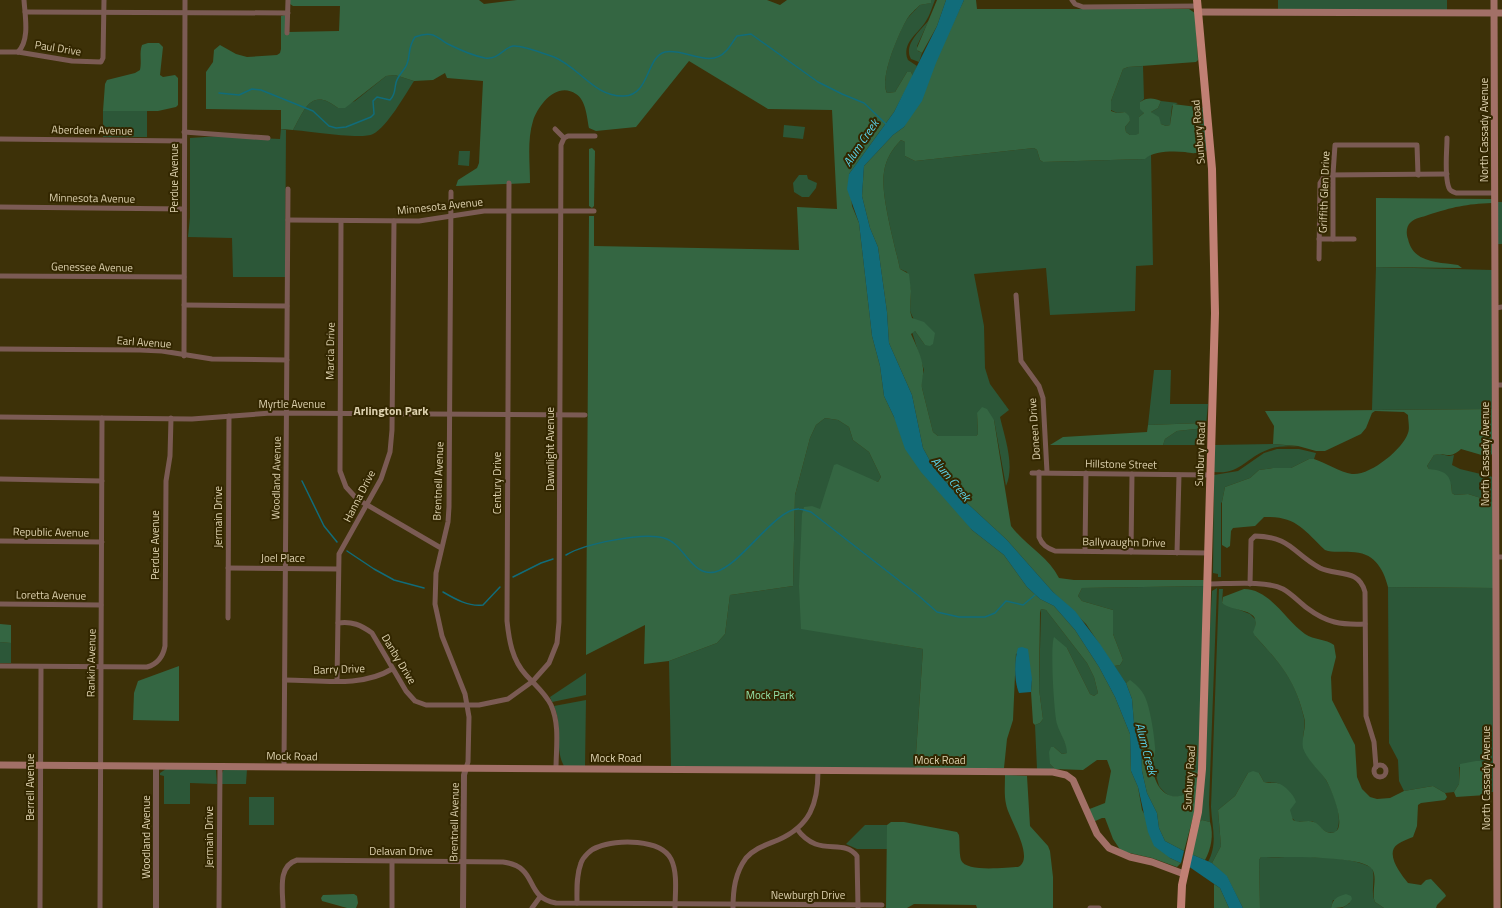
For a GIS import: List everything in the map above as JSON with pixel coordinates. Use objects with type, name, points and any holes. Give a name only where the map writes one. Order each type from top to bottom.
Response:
[{"type":"main road","name":"North Cassady Avenue","points":[[1494,0],[1498,13],[1495,193],[1499,307],[1499,823],[1497,908]]},
{"type":"main road","points":[[1198,6],[1498,13]]},
{"type":"main road","name":"Sunbury Road","points":[[1181,908],[1184,872],[1198,812],[1202,769],[1215,313],[1212,175],[1198,6]]},
{"type":"main road","name":"Mock Road","points":[[0,765],[1043,772],[1066,775],[1073,780],[1096,834],[1109,848],[1130,857],[1184,872]]},
{"type":"street","points":[[18,52],[23,46],[25,39],[24,0]]},
{"type":"street","points":[[104,0],[104,12]]},
{"type":"street","name":"Perdue Avenue","points":[[184,356],[185,0]]},
{"type":"street","points":[[287,33],[288,0]]},
{"type":"street","points":[[1072,0],[1075,4],[1083,7],[1198,6]]},
{"type":"street","points":[[24,12],[288,13]]},
{"type":"street","name":"Paul Drive","points":[[0,52],[18,52],[72,61],[95,63],[101,62],[103,58],[104,12]]},
{"type":"street","points":[[555,129],[564,138],[568,136],[596,136]]},
{"type":"street","points":[[184,132],[268,138]]},
{"type":"street","name":"Dawnlight Avenue","points":[[467,706],[479,706],[508,699],[533,681],[549,663],[557,643],[561,415],[561,212],[562,145],[564,138]]},
{"type":"street","points":[[1447,138],[1448,187],[1456,193],[1495,193]]},
{"type":"street","name":"Aberdeen Avenue","points":[[0,139],[184,141]]},
{"type":"street","name":"Griffith Glen Drive","points":[[1333,239],[1333,174],[1336,145],[1417,146],[1418,175]]},
{"type":"street","points":[[1319,259],[1320,183],[1325,175],[1447,174]]},
{"type":"street","name":"Century Drive","points":[[509,183],[507,621],[510,649],[525,674],[540,689],[551,706],[556,727],[556,769]]},
{"type":"street","name":"Woodland Avenue","points":[[284,767],[288,189]]},
{"type":"street","name":"Brentnell Avenue","points":[[451,192],[448,522],[436,573],[435,604],[442,636],[465,694],[469,717],[468,762],[464,775],[463,908]]},
{"type":"street","name":"Minnesota Avenue","points":[[0,207],[184,209]]},
{"type":"street","name":"Minnesota Avenue","points":[[288,220],[419,221],[484,212],[594,212]]},
{"type":"street","name":"Marcia Drive","points":[[340,221],[340,471],[346,487],[357,500],[441,548]]},
{"type":"street","name":"Hanna Drive","points":[[337,681],[339,554],[381,479],[390,452],[393,414],[394,221]]},
{"type":"street","points":[[1319,239],[1354,239]]},
{"type":"street","name":"Genessee Avenue","points":[[0,276],[184,277]]},
{"type":"street","name":"Doneen Drive","points":[[1016,295],[1021,361],[1039,386],[1043,398],[1047,472]]},
{"type":"street","points":[[184,304],[287,306]]},
{"type":"street","name":"Earl Avenue","points":[[0,349],[140,350],[162,351],[184,356],[212,359],[287,360]]},
{"type":"street","name":"Myrtle Avenue","points":[[0,417],[171,418],[247,414],[585,415]]},
{"type":"street","name":"Jermain Drive","points":[[228,618],[229,416]]},
{"type":"street","name":"Rankin Avenue","points":[[100,908],[102,418]]},
{"type":"street","name":"Perdue Avenue","points":[[101,667],[151,666],[162,657],[165,646],[166,481],[170,456],[171,418]]},
{"type":"street","name":"Ballyvaughn Drive","points":[[1039,472],[1038,529],[1042,543],[1047,548],[1056,551],[1209,553]]},
{"type":"street","name":"Hillstone Street","points":[[1032,473],[1210,475]]},
{"type":"street","points":[[1085,551],[1086,473]]},
{"type":"street","points":[[1131,552],[1132,474]]},
{"type":"street","points":[[1177,553],[1179,475]]},
{"type":"street","points":[[0,479],[102,481]]},
{"type":"street","points":[[1250,584],[1251,543],[1253,538],[1269,537],[1280,539],[1292,546],[1312,563],[1322,569],[1347,573],[1354,576],[1361,584],[1365,592],[1364,624],[1366,716],[1374,742],[1376,767]]},
{"type":"street","name":"Republic Avenue","points":[[0,541],[102,542]]},
{"type":"street","name":"Joel Place","points":[[228,568],[338,568]]},
{"type":"street","points":[[1208,584],[1250,584],[1272,586],[1284,590],[1307,608],[1332,622],[1338,624],[1364,624]]},
{"type":"street","name":"Loretta Avenue","points":[[0,604],[101,605]]},
{"type":"street","name":"Danby Drive","points":[[338,623],[354,623],[368,630],[372,634],[392,669],[414,701],[426,705],[467,706]]},
{"type":"street","points":[[0,666],[101,667]]},
{"type":"street","name":"Berrell Avenue","points":[[40,908],[41,667]]},
{"type":"street","name":"Barry Drive","points":[[285,680],[355,681],[377,677],[392,669]]},
{"type":"street","name":"Woodland Avenue","points":[[156,766],[156,908]]},
{"type":"street","name":"Jermain Drive","points":[[219,908],[220,767]]},
{"type":"street","points":[[532,908],[540,897],[547,901],[556,903],[733,906],[736,877],[746,858],[757,849],[788,836],[810,815],[815,803],[818,788],[818,771]]},
{"type":"street","points":[[797,829],[808,841],[816,845],[847,848],[857,856],[858,907]]},
{"type":"street","points":[[577,903],[577,878],[581,863],[591,851],[597,847],[612,843],[648,844],[662,849],[672,859],[675,874],[675,906]]},
{"type":"street","points":[[392,861],[392,908]]},
{"type":"street","name":"Delavan Drive","points":[[283,908],[283,873],[285,868],[292,862],[463,861],[514,863],[523,868],[540,897]]},
{"type":"street","name":"Newburgh Drive","points":[[733,906],[858,907],[882,905]]},
{"type":"street","points":[[1090,908],[1099,908]]},
{"type":"green space","points":[[290,0],[479,0],[484,4],[517,0],[767,0],[780,5],[787,0],[931,0],[931,3],[920,5],[907,19],[895,45],[888,67],[885,86],[887,93],[895,92],[907,72],[911,72],[913,76],[894,112],[849,174],[852,206],[859,223],[872,336],[880,366],[884,396],[894,417],[972,530],[1004,555],[1027,587],[1040,599],[1054,606],[1075,630],[1099,667],[1115,697],[1130,734],[1131,771],[1138,787],[1142,810],[1170,858],[1181,863],[1177,867],[1152,858],[1121,851],[1113,839],[1105,818],[1093,822],[1087,810],[1105,803],[1111,771],[1107,760],[1097,760],[1083,770],[1055,769],[1050,764],[1049,752],[1051,747],[1054,747],[1062,754],[1067,753],[1066,746],[1058,728],[1056,717],[1052,666],[1054,637],[1067,648],[1090,694],[1094,696],[1098,693],[1094,677],[1087,663],[1046,610],[1041,609],[1040,613],[1039,689],[1043,719],[1040,723],[1035,725],[1033,723],[1031,692],[1032,679],[1016,653],[1013,720],[1007,739],[1004,768],[915,769],[923,649],[801,629],[799,586],[802,514],[804,507],[812,506],[820,509],[834,465],[837,464],[878,482],[881,477],[869,452],[853,440],[849,427],[838,420],[825,418],[816,425],[810,438],[795,495],[793,586],[730,595],[725,634],[717,643],[669,661],[644,664],[645,625],[586,655],[589,216],[594,216],[594,246],[799,250],[797,207],[837,209],[832,110],[768,109],[689,61],[636,127],[596,131],[589,128],[586,110],[582,100],[576,94],[562,90],[555,93],[539,108],[531,128],[529,144],[530,183],[456,186],[458,180],[477,168],[479,163],[483,81],[447,78],[445,73],[433,80],[414,81],[395,75],[386,76],[345,108],[338,108],[329,102],[315,100],[305,108],[293,130],[281,129],[281,110],[206,109],[206,72],[213,62],[214,50],[220,45],[236,54],[247,57],[277,55],[280,53],[281,49],[281,16],[285,15],[287,17],[288,32],[339,31],[340,6],[293,6],[290,4]]},
{"type":"green space","points":[[931,0],[935,0],[929,16],[923,26],[911,39],[907,49],[906,54],[908,60],[917,66],[913,76],[911,72],[907,72],[895,92],[887,93],[885,86],[888,66],[899,34],[912,13],[920,5],[930,3]]},
{"type":"green space","points":[[937,0],[946,0],[937,26],[922,53],[917,50],[917,48]]},
{"type":"green space","points":[[964,0],[976,0],[977,9],[1189,9],[1195,13],[1198,60],[1196,62],[1128,67],[1123,69],[1111,101],[1111,111],[1117,113],[1125,112],[1129,116],[1130,121],[1125,127],[1126,132],[1130,135],[1136,135],[1139,133],[1139,117],[1144,113],[1140,109],[1140,102],[1145,99],[1150,98],[1161,101],[1158,108],[1151,112],[1159,117],[1161,124],[1166,126],[1170,125],[1173,104],[1197,107],[1200,152],[1163,152],[1153,154],[1145,159],[1043,162],[1040,160],[1037,150],[1034,148],[915,161],[905,156],[905,142],[901,140],[890,154],[884,172],[883,182],[886,206],[900,269],[909,274],[911,291],[910,311],[912,318],[924,322],[935,333],[933,344],[930,346],[925,345],[915,331],[911,334],[922,364],[922,388],[933,432],[938,436],[976,436],[978,434],[977,413],[982,407],[987,409],[994,420],[1011,526],[1049,563],[1059,578],[1074,580],[1205,580],[1205,586],[1082,588],[1078,596],[1082,601],[1113,610],[1113,634],[1123,660],[1120,665],[1114,666],[1086,624],[1053,592],[1007,540],[954,491],[934,468],[923,448],[912,395],[889,343],[887,312],[878,247],[870,228],[862,196],[864,166],[893,135],[904,127]]},
{"type":"green space","points":[[1278,0],[1447,0],[1447,10],[1278,9]]},
{"type":"green space","points":[[929,20],[917,46],[918,51],[922,53],[919,62],[911,59],[909,48],[914,38]]},
{"type":"green space","points":[[148,43],[159,43],[163,47],[160,75],[163,77],[175,75],[178,78],[178,105],[176,107],[158,111],[103,111],[105,84],[107,80],[135,73],[140,70],[142,45]]},
{"type":"green space","points":[[1143,66],[1144,99],[1140,102],[1144,113],[1139,117],[1139,133],[1136,136],[1130,135],[1126,132],[1125,127],[1130,121],[1125,112],[1117,113],[1111,110],[1111,101],[1123,69],[1128,67]]},
{"type":"green space","points":[[395,75],[414,81],[390,118],[373,134],[367,136],[347,136],[293,130],[305,108],[315,100],[329,102],[338,108],[355,101],[386,76]]},
{"type":"green space","points":[[1161,101],[1178,103],[1172,106],[1170,125],[1166,126],[1161,124],[1151,112],[1158,108]]},
{"type":"green space","points":[[1197,107],[1204,107],[1208,151],[1200,152]]},
{"type":"green space","points":[[103,111],[147,111],[147,137],[103,137]]},
{"type":"green space","points":[[784,125],[805,127],[803,139],[783,137]]},
{"type":"green space","points":[[281,129],[286,130],[285,277],[233,277],[232,238],[188,237],[190,217],[190,138],[220,136],[280,139]]},
{"type":"green space","points":[[901,140],[905,142],[905,156],[915,161],[1034,148],[1037,150],[1040,160],[1043,162],[1144,159],[1151,154],[1153,265],[1136,266],[1135,311],[1050,315],[1046,268],[974,274],[984,326],[985,368],[990,384],[1009,410],[1000,417],[1008,452],[1010,469],[1006,486],[994,420],[977,413],[978,434],[976,436],[938,436],[933,432],[922,388],[921,381],[924,370],[912,332],[915,331],[925,345],[910,311],[911,291],[907,272],[900,269],[884,193],[883,182],[886,163],[892,151]]},
{"type":"green space","points":[[592,148],[595,151],[594,206],[592,208],[589,206],[589,149]]},
{"type":"green space","points":[[459,151],[470,151],[469,166],[458,165]]},
{"type":"green space","points":[[799,175],[807,175],[808,179],[817,183],[816,188],[809,197],[802,197],[794,192],[793,183]]},
{"type":"green space","points":[[1376,198],[1492,199],[1492,203],[1460,206],[1445,210],[1417,219],[1408,226],[1407,237],[1415,253],[1427,260],[1458,265],[1462,268],[1376,267]]},
{"type":"green space","points":[[1497,202],[1502,202],[1502,244],[1497,244]]},
{"type":"green space","points":[[1376,267],[1493,270],[1493,409],[1372,410]]},
{"type":"green space","points":[[1154,370],[1171,370],[1170,404],[1208,404],[1206,425],[1203,423],[1148,425]]},
{"type":"green space","points":[[1493,409],[1493,454],[1485,456],[1461,449],[1451,455],[1434,455],[1427,466],[1429,469],[1443,472],[1449,478],[1452,493],[1455,495],[1468,494],[1494,502],[1494,588],[1388,587],[1380,567],[1371,558],[1359,553],[1325,550],[1292,521],[1275,517],[1264,517],[1255,526],[1233,528],[1231,531],[1230,546],[1227,548],[1222,545],[1222,502],[1225,487],[1250,478],[1259,470],[1291,468],[1309,459],[1314,459],[1347,473],[1352,474],[1368,471],[1393,454],[1405,439],[1409,431],[1408,415],[1404,412],[1375,411],[1372,413],[1366,428],[1361,434],[1325,451],[1316,451],[1298,446],[1273,444],[1274,426],[1265,411]]},
{"type":"green space","name":"Mock Park","points":[[825,418],[838,420],[849,427],[853,440],[869,452],[881,477],[878,482],[872,480],[801,628],[923,649],[915,769],[671,767],[669,661],[717,643],[725,634],[730,595],[793,586],[795,495],[810,438],[816,425]]},
{"type":"green space","points":[[1203,423],[1206,425],[1205,428],[1177,431],[1165,439],[1163,445],[1050,445],[1063,437],[1147,432],[1148,425]]},
{"type":"green space","points":[[1205,428],[1204,445],[1163,445],[1165,439],[1177,431]]},
{"type":"green space","points":[[1273,444],[1304,447],[1285,446],[1271,448],[1230,471],[1214,472],[1214,445]]},
{"type":"green space","points":[[1277,449],[1299,449],[1316,453],[1314,459],[1309,459],[1291,468],[1259,470],[1250,478],[1225,487],[1221,503],[1221,577],[1218,577],[1218,574],[1213,573],[1214,475],[1238,471],[1264,453]]},
{"type":"green space","points":[[1440,454],[1449,456],[1454,455],[1452,465],[1460,469],[1493,477],[1494,502],[1468,494],[1455,495],[1452,493],[1451,484],[1427,466],[1434,455]]},
{"type":"green space","points":[[1205,586],[1199,775],[1189,774],[1185,794],[1174,797],[1168,795],[1159,786],[1130,681],[1126,683],[1114,666],[1120,665],[1123,660],[1113,634],[1113,610],[1082,601],[1078,596],[1082,588]]},
{"type":"green space","points":[[1388,587],[1494,588],[1494,792],[1490,792],[1486,784],[1484,769],[1459,767],[1459,784],[1454,792],[1445,793],[1433,786],[1404,791],[1399,781],[1398,760],[1389,743]]},
{"type":"green space","points":[[1217,588],[1209,804],[1210,822],[1202,820],[1199,822],[1212,591]]},
{"type":"green space","points":[[1219,589],[1223,589],[1222,603],[1250,614],[1256,620],[1255,636],[1272,655],[1292,682],[1301,705],[1304,718],[1304,748],[1308,757],[1329,785],[1337,806],[1339,820],[1336,832],[1332,833],[1328,833],[1312,821],[1296,822],[1290,816],[1290,810],[1278,783],[1264,782],[1259,773],[1248,773],[1235,796],[1218,810],[1221,846],[1212,863],[1208,862],[1214,842],[1211,807]]},
{"type":"green space","points":[[1244,589],[1253,590],[1262,594],[1305,634],[1334,645],[1336,657],[1331,677],[1332,700],[1355,745],[1357,777],[1362,789],[1370,797],[1377,799],[1390,798],[1404,791],[1433,786],[1445,793],[1447,797],[1445,800],[1421,803],[1418,805],[1417,826],[1413,837],[1398,844],[1394,848],[1393,853],[1395,864],[1408,883],[1421,885],[1426,880],[1431,879],[1445,894],[1446,896],[1436,908],[1384,908],[1375,902],[1374,873],[1366,864],[1338,859],[1261,857],[1259,860],[1260,908],[1243,908],[1227,877],[1212,863],[1221,846],[1218,810],[1235,796],[1248,773],[1253,771],[1259,773],[1264,782],[1280,784],[1291,793],[1296,802],[1290,810],[1293,820],[1298,822],[1314,822],[1328,833],[1336,831],[1339,826],[1338,810],[1326,780],[1307,757],[1303,748],[1305,721],[1291,682],[1272,655],[1255,636],[1253,632],[1256,624],[1255,618],[1252,614],[1222,603],[1223,597]]},
{"type":"green space","points":[[1041,609],[1046,610],[1087,663],[1094,677],[1098,693],[1094,696],[1090,694],[1067,648],[1058,725],[1067,747],[1067,753],[1062,754],[1054,747],[1050,764],[1055,769],[1037,769],[1035,725],[1040,723],[1043,719],[1039,689]]},
{"type":"green space","points":[[0,624],[11,625],[11,643],[0,642]]},
{"type":"green space","points":[[0,642],[11,643],[11,663],[0,663]]},
{"type":"green space","points":[[179,666],[179,721],[133,720],[134,693],[138,681]]},
{"type":"green space","points":[[586,673],[586,695],[552,702],[550,697]]},
{"type":"green space","points":[[1130,680],[1138,687],[1146,698],[1153,730],[1155,749],[1153,764],[1155,779],[1158,785],[1167,794],[1178,796],[1185,794],[1189,774],[1194,771],[1199,775],[1196,806],[1184,851],[1165,841],[1159,828],[1157,813],[1147,793],[1142,771],[1141,739],[1134,723],[1132,699],[1126,683]]},
{"type":"green space","points":[[586,700],[585,767],[564,766],[559,752],[558,721],[554,706]]},
{"type":"green space","points":[[1481,761],[1490,792],[1486,795],[1456,797],[1454,792],[1459,784],[1460,764]]},
{"type":"green space","points":[[166,769],[216,770],[217,784],[190,783],[190,804],[164,804],[164,776],[160,775],[160,773]]},
{"type":"green space","points":[[224,769],[247,769],[246,784],[222,784],[222,773]]},
{"type":"green space","points":[[1005,775],[1027,776],[1030,826],[1048,846],[1050,851],[1053,877],[1053,908],[977,908],[976,905],[914,904],[907,908],[886,908],[887,825],[891,822],[904,822],[957,832],[959,835],[961,860],[964,864],[970,867],[1018,867],[1023,862],[1023,847],[1006,804]]},
{"type":"green space","points":[[249,797],[274,797],[274,825],[249,825]]},
{"type":"green space","points":[[1202,820],[1210,822],[1212,832],[1209,851],[1205,860],[1191,854],[1199,822]]},
{"type":"green space","points":[[865,825],[887,825],[887,849],[857,849],[846,844]]},
{"type":"green space","points":[[1261,857],[1318,857],[1334,858],[1361,863],[1372,868],[1375,902],[1384,908],[1342,908],[1350,903],[1333,900],[1331,908],[1260,908],[1259,860]]},
{"type":"green space","points":[[1214,884],[1220,888],[1229,908],[1214,908]]},
{"type":"green space","points":[[354,894],[357,896],[358,903],[356,908],[347,908],[322,901],[321,898],[323,895]]},
{"type":"green space","points":[[1346,894],[1351,896],[1352,899],[1346,906],[1331,908],[1336,898]]},
{"type":"water","points":[[946,0],[964,0],[936,63],[922,101],[904,127],[893,135],[864,166],[862,196],[870,228],[878,247],[887,312],[889,343],[912,395],[923,448],[934,468],[954,491],[1007,540],[1053,592],[1075,611],[1100,644],[1126,683],[1132,699],[1134,723],[1141,739],[1142,771],[1147,793],[1157,813],[1159,828],[1165,841],[1184,851],[1181,863],[1170,858],[1154,846],[1148,832],[1138,787],[1131,771],[1130,734],[1115,697],[1099,667],[1075,630],[1054,606],[1040,599],[1027,587],[1004,555],[972,530],[921,472],[905,449],[894,417],[884,396],[880,366],[872,336],[859,223],[847,189],[849,174],[894,112],[937,26]]},
{"type":"water","points":[[1022,647],[1028,649],[1032,679],[1031,692],[1019,693],[1015,677],[1015,665],[1018,648]]},
{"type":"water","points":[[1191,854],[1212,863],[1227,876],[1243,908],[1229,908],[1220,888],[1188,866]]},
{"type":"waterway","name":"Alum Creek","points":[[219,93],[239,95],[252,89],[261,90],[313,111],[329,126],[336,128],[346,127],[371,117],[374,114],[373,101],[377,97],[390,100],[392,98],[399,75],[405,69],[407,64],[413,41],[415,37],[421,35],[433,35],[456,48],[485,58],[497,56],[513,46],[534,50],[563,62],[595,87],[604,92],[624,96],[632,94],[639,89],[654,61],[659,55],[665,52],[713,58],[720,56],[726,51],[737,36],[751,34],[818,82],[864,103],[886,124]]},
{"type":"waterway","points":[[302,481],[324,526],[337,542]]},
{"type":"waterway","points":[[566,555],[586,547],[614,540],[642,537],[664,538],[677,546],[700,570],[715,572],[736,559],[780,517],[790,511],[800,509],[811,512],[919,596],[937,612],[959,617],[985,617],[995,613],[1006,601],[1023,605],[1035,595]]},
{"type":"waterway","points":[[347,551],[394,580],[424,588]]},
{"type":"waterway","points":[[513,577],[541,563],[553,559]]},
{"type":"waterway","points":[[443,592],[467,604],[483,605],[500,587]]},
{"type":"district","name":"Arlington Park","points":[[391,411]]}]
